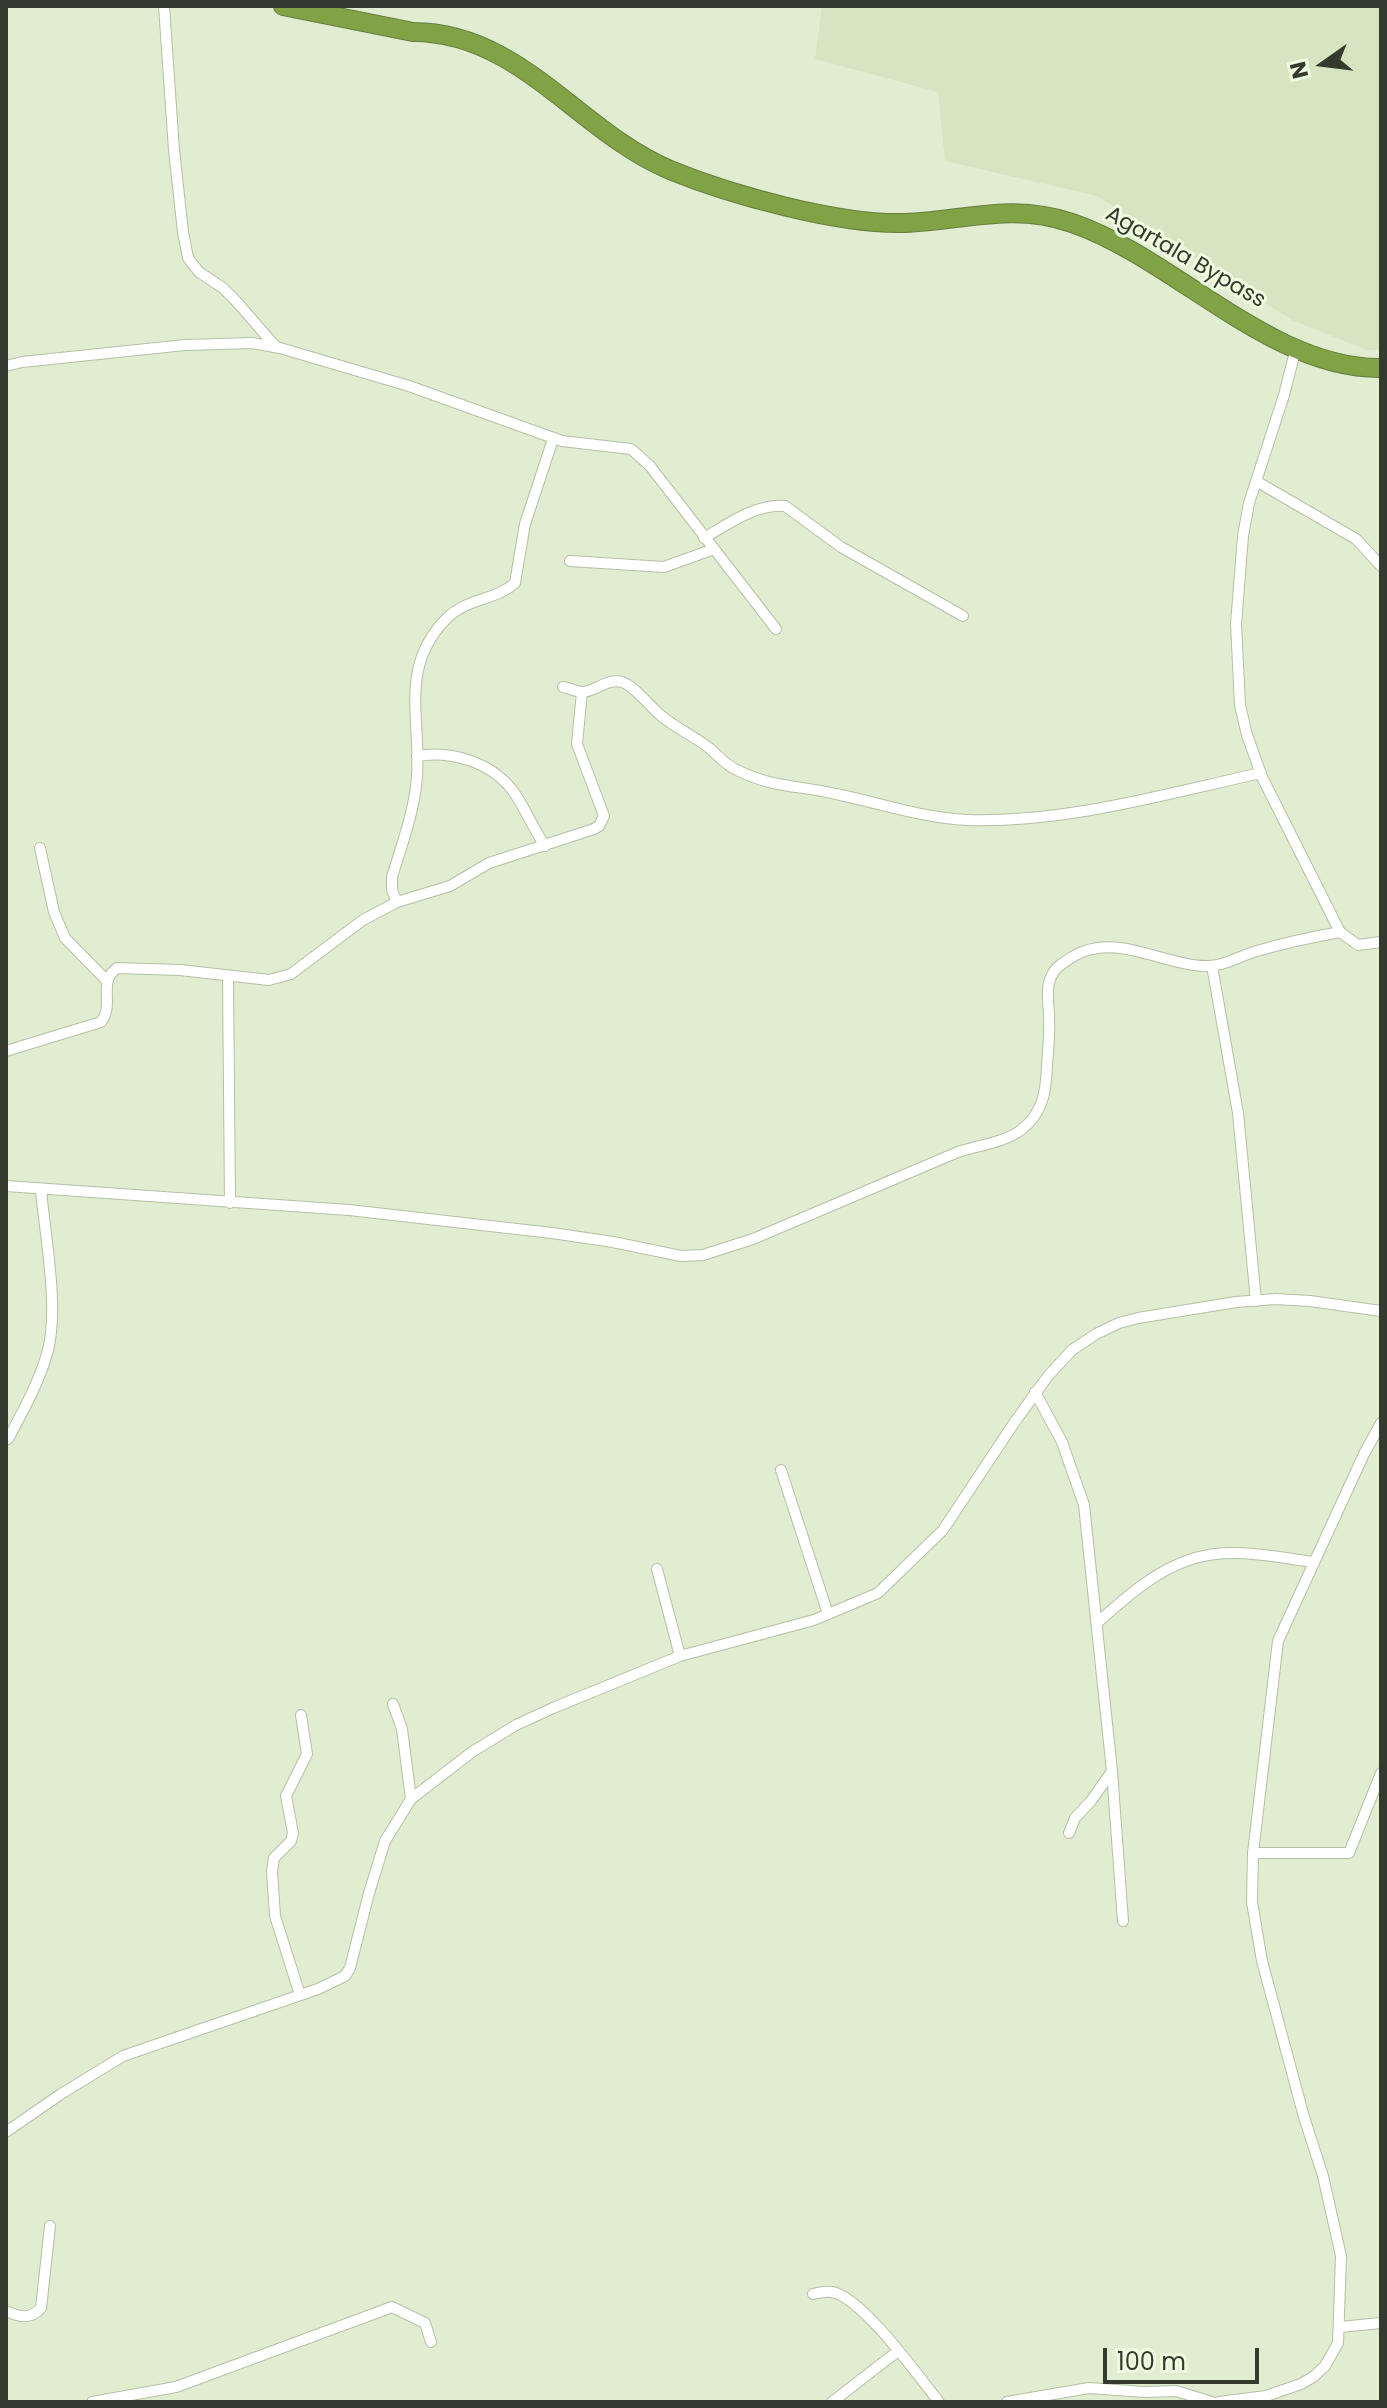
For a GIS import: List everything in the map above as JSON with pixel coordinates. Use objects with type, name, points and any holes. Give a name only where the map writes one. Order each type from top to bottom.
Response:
[{"type":"highway","name":"Agartala Bypass","points":[[283,6],[413,32],[431,32],[469,42],[528,71],[628,146],[659,164],[692,178],[799,209],[904,223],[997,212],[1044,216],[1069,222],[1113,241],[1296,348],[1349,365],[1381,368]]},
{"type":"highway","name":"Agartala Bypass","points":[[347,6],[417,22],[431,32]]},
{"type":"street","points":[[165,11],[174,150],[188,258],[199,272],[236,301],[276,347]]},
{"type":"street","points":[[6,366],[210,343],[252,343],[276,347],[409,386],[553,439],[591,446],[628,448],[650,466],[776,629]]},
{"type":"street","points":[[1296,348],[1256,481],[1243,536],[1236,624],[1240,705],[1261,773],[1340,932],[1358,945],[1381,942]]},
{"type":"street","points":[[397,902],[392,890],[392,877],[418,775],[413,693],[420,659],[431,636],[448,617],[470,602],[507,590],[515,583],[525,524],[553,439]]},
{"type":"street","points":[[1256,481],[1356,539],[1381,566]]},
{"type":"street","points":[[704,538],[751,513],[785,506],[841,547],[963,616]]},
{"type":"street","points":[[570,561],[664,567],[714,549]]},
{"type":"street","points":[[563,687],[582,692],[616,681],[626,684],[662,717],[727,764],[767,783],[784,787],[803,786],[906,812],[943,817],[998,819],[1060,815],[1261,773]]},
{"type":"street","points":[[6,1051],[101,1022],[108,1008],[107,981],[110,973],[117,968],[269,980],[291,974],[363,920],[397,902],[450,886],[489,863],[594,829],[602,821],[602,808],[577,744],[582,692]]},
{"type":"street","points":[[417,756],[445,754],[472,761],[499,775],[514,792],[545,846]]},
{"type":"street","points":[[40,848],[54,912],[65,938],[107,981]]},
{"type":"street","points":[[6,1186],[349,1210],[552,1233],[681,1256],[703,1255],[753,1239],[958,1152],[1006,1139],[1022,1129],[1036,1115],[1044,1099],[1050,1030],[1049,982],[1058,966],[1076,955],[1089,949],[1114,948],[1198,966],[1212,966],[1278,945],[1340,932]]},
{"type":"street","points":[[1212,966],[1238,1113],[1256,1301]]},
{"type":"street","points":[[228,976],[230,1203]]},
{"type":"street","points":[[8,1439],[35,1386],[48,1351],[52,1325],[41,1190]]},
{"type":"street","points":[[6,2132],[123,2056],[300,1995],[345,1976],[350,1968],[385,1841],[411,1799],[472,1752],[516,1725],[649,1667],[791,1627],[878,1593],[943,1530],[1035,1392],[1072,1350],[1096,1334],[1119,1323],[1236,1302],[1310,1301],[1381,1311]]},
{"type":"street","points":[[1035,1392],[1062,1442],[1084,1505],[1112,1771],[1123,1921]]},
{"type":"street","points":[[1219,2402],[1266,2396],[1301,2384],[1325,2366],[1338,2343],[1341,2256],[1323,2176],[1262,1961],[1252,1902],[1253,1853],[1275,1651],[1283,1626],[1381,1423]]},
{"type":"street","points":[[781,1470],[828,1614]]},
{"type":"street","points":[[1097,1623],[1159,1574],[1194,1558],[1246,1554],[1313,1562]]},
{"type":"street","points":[[657,1569],[680,1656]]},
{"type":"street","points":[[393,1704],[402,1729],[411,1799]]},
{"type":"street","points":[[300,1995],[275,1916],[272,1871],[274,1858],[291,1841],[293,1833],[286,1796],[307,1754],[301,1715]]},
{"type":"street","points":[[1069,1833],[1075,1818],[1112,1771]]},
{"type":"street","points":[[1253,1853],[1349,1853],[1381,1773]]},
{"type":"street","points":[[6,2311],[23,2317],[31,2316],[41,2308],[50,2226]]},
{"type":"street","points":[[813,2294],[833,2292],[844,2297],[875,2324],[939,2402]]},
{"type":"street","points":[[92,2402],[176,2387],[392,2307],[425,2323],[431,2342]]},
{"type":"street","points":[[1340,2327],[1381,2323]]},
{"type":"street","points":[[832,2402],[898,2351]]},
{"type":"street","points":[[1007,2402],[1089,2388],[1176,2391],[1212,2402]]},
{"type":"shaded area","points":[[822,6],[1381,6],[1381,350],[1367,350],[1292,320],[1097,196],[945,161],[938,92],[815,59]]}]
